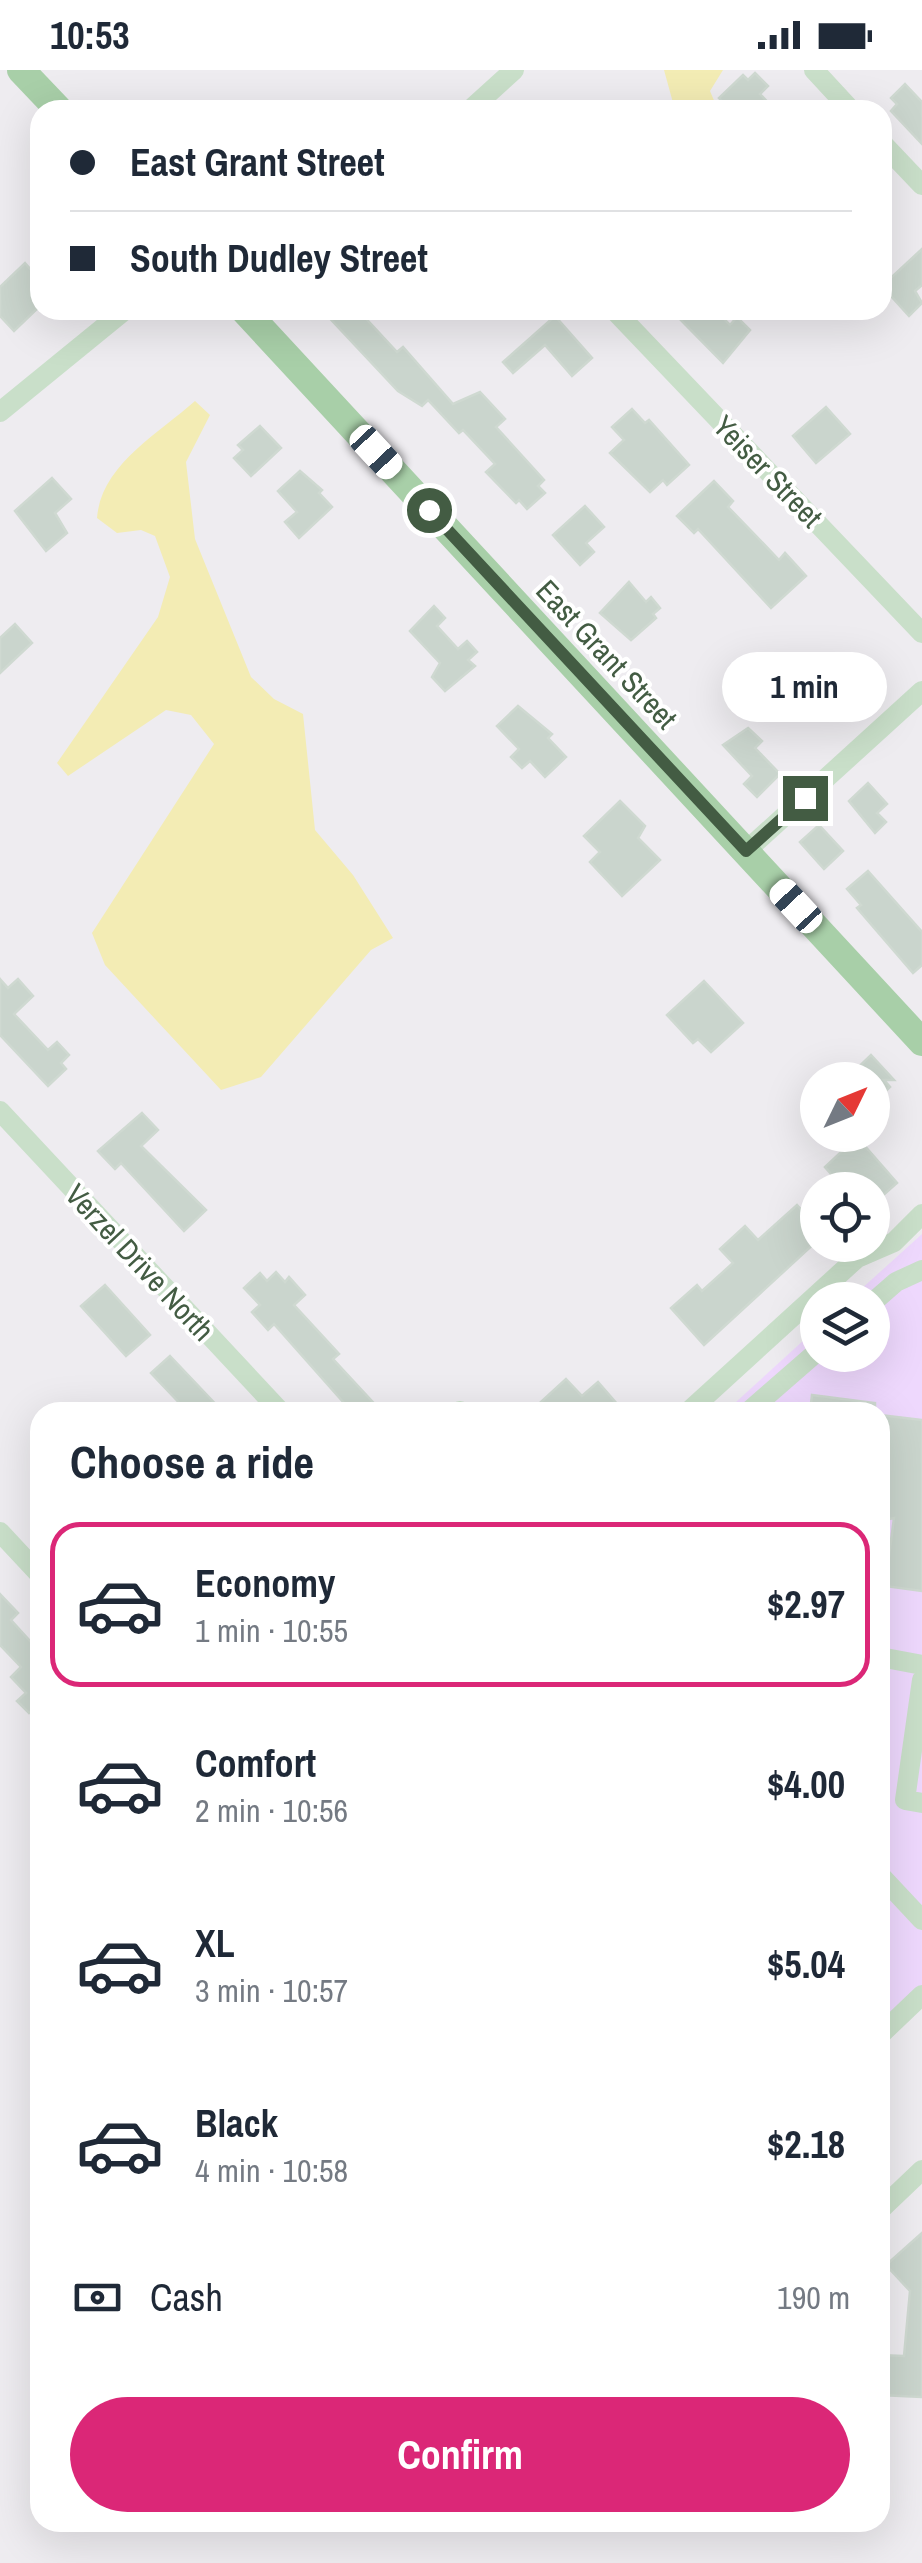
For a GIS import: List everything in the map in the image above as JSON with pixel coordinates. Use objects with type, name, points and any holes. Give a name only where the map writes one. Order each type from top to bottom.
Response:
[{"type":"main road","points":[[22,70],[49,100]]},
{"type":"main road","name":"East Grant Street","points":[[253,320],[922,1042]]},
{"type":"street","points":[[481,100],[514,70]]},
{"type":"street","points":[[814,70],[842,100]]},
{"type":"street","points":[[892,154],[922,185]]},
{"type":"street","points":[[0,412],[113,320]]},
{"type":"street","name":"Yeiser Street","points":[[624,320],[922,632]]},
{"type":"street","points":[[746,851],[922,692]]},
{"type":"street","name":"Verzel Drive North","points":[[0,1110],[272,1402]]},
{"type":"street","points":[[699,1402],[856,1258],[894,1242],[922,1214]]},
{"type":"street","points":[[890,1287],[922,1270]]},
{"type":"street","points":[[759,1402],[800,1367]]},
{"type":"street","points":[[0,1532],[30,1565]]},
{"type":"street","points":[[890,1658],[922,1664]]},
{"type":"street","points":[[922,1680],[905,1800],[922,1803]]},
{"type":"street","points":[[890,1885],[922,1920]]},
{"type":"street","points":[[890,2025],[922,1995]]},
{"type":"street","points":[[890,2200],[922,2170]]},
{"type":"shaded area","points":[[664,70],[723,70],[710,91],[714,100],[672,100]]},
{"type":"shaded area","points":[[195,401],[210,415],[186,462],[195,539],[251,677],[274,699],[303,714],[315,830],[353,875],[393,938],[371,950],[261,1077],[221,1090],[105,965],[92,933],[214,744],[191,715],[166,710],[68,776],[57,763],[158,617],[170,577],[155,536],[141,530],[117,533],[97,518],[101,499],[120,466]]},
{"type":"shaded area","points":[[922,1234],[922,2007],[890,2037],[890,1402],[736,1402],[800,1344],[800,1372],[890,1372],[890,1282],[869,1282]]},
{"type":"building","points":[[755,73],[768,86],[760,94],[766,100],[719,98],[743,75],[748,80]]},
{"type":"building","points":[[905,84],[922,102],[922,144],[892,112],[897,104],[891,98]]},
{"type":"building","points":[[922,249],[922,285],[915,291],[922,303],[909,316],[892,297],[892,277]]},
{"type":"building","points":[[25,263],[30,269],[30,316],[14,331],[0,316],[0,287]]},
{"type":"building","points":[[331,320],[367,320],[397,352],[403,347],[453,404],[480,392],[505,419],[496,427],[544,480],[538,486],[545,493],[527,509],[519,500],[516,503],[486,472],[495,464],[463,430],[459,433],[428,400],[422,406],[398,391]]},
{"type":"building","points":[[550,320],[559,320],[592,358],[572,376],[545,345],[513,373],[503,362]]},
{"type":"building","points":[[681,320],[725,320],[730,325],[740,320],[750,330],[723,363]]},
{"type":"building","points":[[826,407],[850,434],[816,463],[793,436]]},
{"type":"building","points":[[632,409],[645,423],[649,420],[689,465],[667,485],[663,480],[650,492],[610,453],[624,440],[612,427]]},
{"type":"building","points":[[260,426],[281,448],[251,476],[234,458],[243,450],[238,445]]},
{"type":"building","points":[[300,471],[322,490],[319,493],[332,507],[299,538],[285,522],[297,512],[278,491]]},
{"type":"building","points":[[52,478],[71,499],[55,513],[67,533],[46,551],[15,511]]},
{"type":"building","points":[[714,481],[733,501],[728,507],[779,560],[785,553],[806,576],[771,608],[698,529],[694,533],[677,516]]},
{"type":"building","points":[[585,506],[604,527],[586,543],[594,552],[580,565],[553,535]]},
{"type":"building","points":[[629,582],[646,602],[651,597],[660,608],[653,614],[656,618],[631,640],[600,613]]},
{"type":"building","points":[[434,606],[445,618],[437,626],[458,649],[467,641],[477,652],[468,660],[475,666],[445,691],[432,677],[440,663],[410,631]]},
{"type":"building","points":[[15,624],[32,643],[0,673],[0,638]]},
{"type":"building","points":[[518,706],[552,734],[548,738],[566,757],[545,777],[530,761],[522,768],[511,757],[519,749],[497,726]]},
{"type":"building","points":[[748,728],[762,741],[755,748],[780,774],[757,797],[744,784],[752,776],[723,745]]},
{"type":"building","points":[[868,783],[887,804],[877,813],[886,822],[875,833],[849,801]]},
{"type":"building","points":[[620,801],[645,826],[638,838],[660,860],[622,896],[590,862],[600,852],[584,836]]},
{"type":"building","points":[[819,825],[843,851],[824,869],[800,842]]},
{"type":"building","points":[[868,871],[922,932],[922,965],[913,973],[857,908],[861,905],[847,889]]},
{"type":"building","points":[[0,979],[8,988],[18,979],[33,996],[14,1014],[48,1050],[57,1042],[69,1055],[61,1063],[66,1069],[48,1086],[0,1035]]},
{"type":"building","points":[[704,981],[743,1023],[711,1052],[698,1039],[693,1043],[667,1015]]},
{"type":"building","points":[[142,1113],[158,1130],[141,1146],[206,1210],[184,1231],[121,1163],[115,1169],[98,1151]]},
{"type":"building","points":[[841,1152],[870,1152],[887,1172],[829,1172],[825,1167]]},
{"type":"building","points":[[797,1205],[800,1208],[800,1257],[704,1345],[671,1308],[697,1285],[702,1291],[733,1263],[720,1249],[745,1226],[758,1240]]},
{"type":"building","points":[[276,1272],[285,1282],[289,1277],[305,1295],[294,1305],[339,1354],[333,1359],[373,1402],[343,1402],[274,1324],[268,1330],[252,1312],[260,1305],[244,1288],[260,1273],[267,1281]]},
{"type":"building","points":[[105,1285],[150,1335],[126,1356],[81,1306]]},
{"type":"building","points":[[170,1356],[214,1402],[179,1402],[151,1373]]},
{"type":"building","points":[[566,1379],[582,1396],[598,1382],[615,1402],[541,1402]]},
{"type":"building","points":[[812,1395],[867,1402],[811,1402]]},
{"type":"building","points":[[890,1416],[922,1420],[922,1591],[890,1587],[894,1518],[890,1519]]},
{"type":"building","points":[[0,1594],[18,1613],[11,1620],[30,1641],[29,1713],[17,1701],[26,1693],[11,1677],[21,1667],[0,1645]]},
{"type":"building","points":[[922,2233],[922,2397],[890,2395],[890,2355],[904,2356],[910,2291],[890,2269],[890,2261]]},
{"type":"route","points":[[429,510],[746,851],[805,798]]}]
